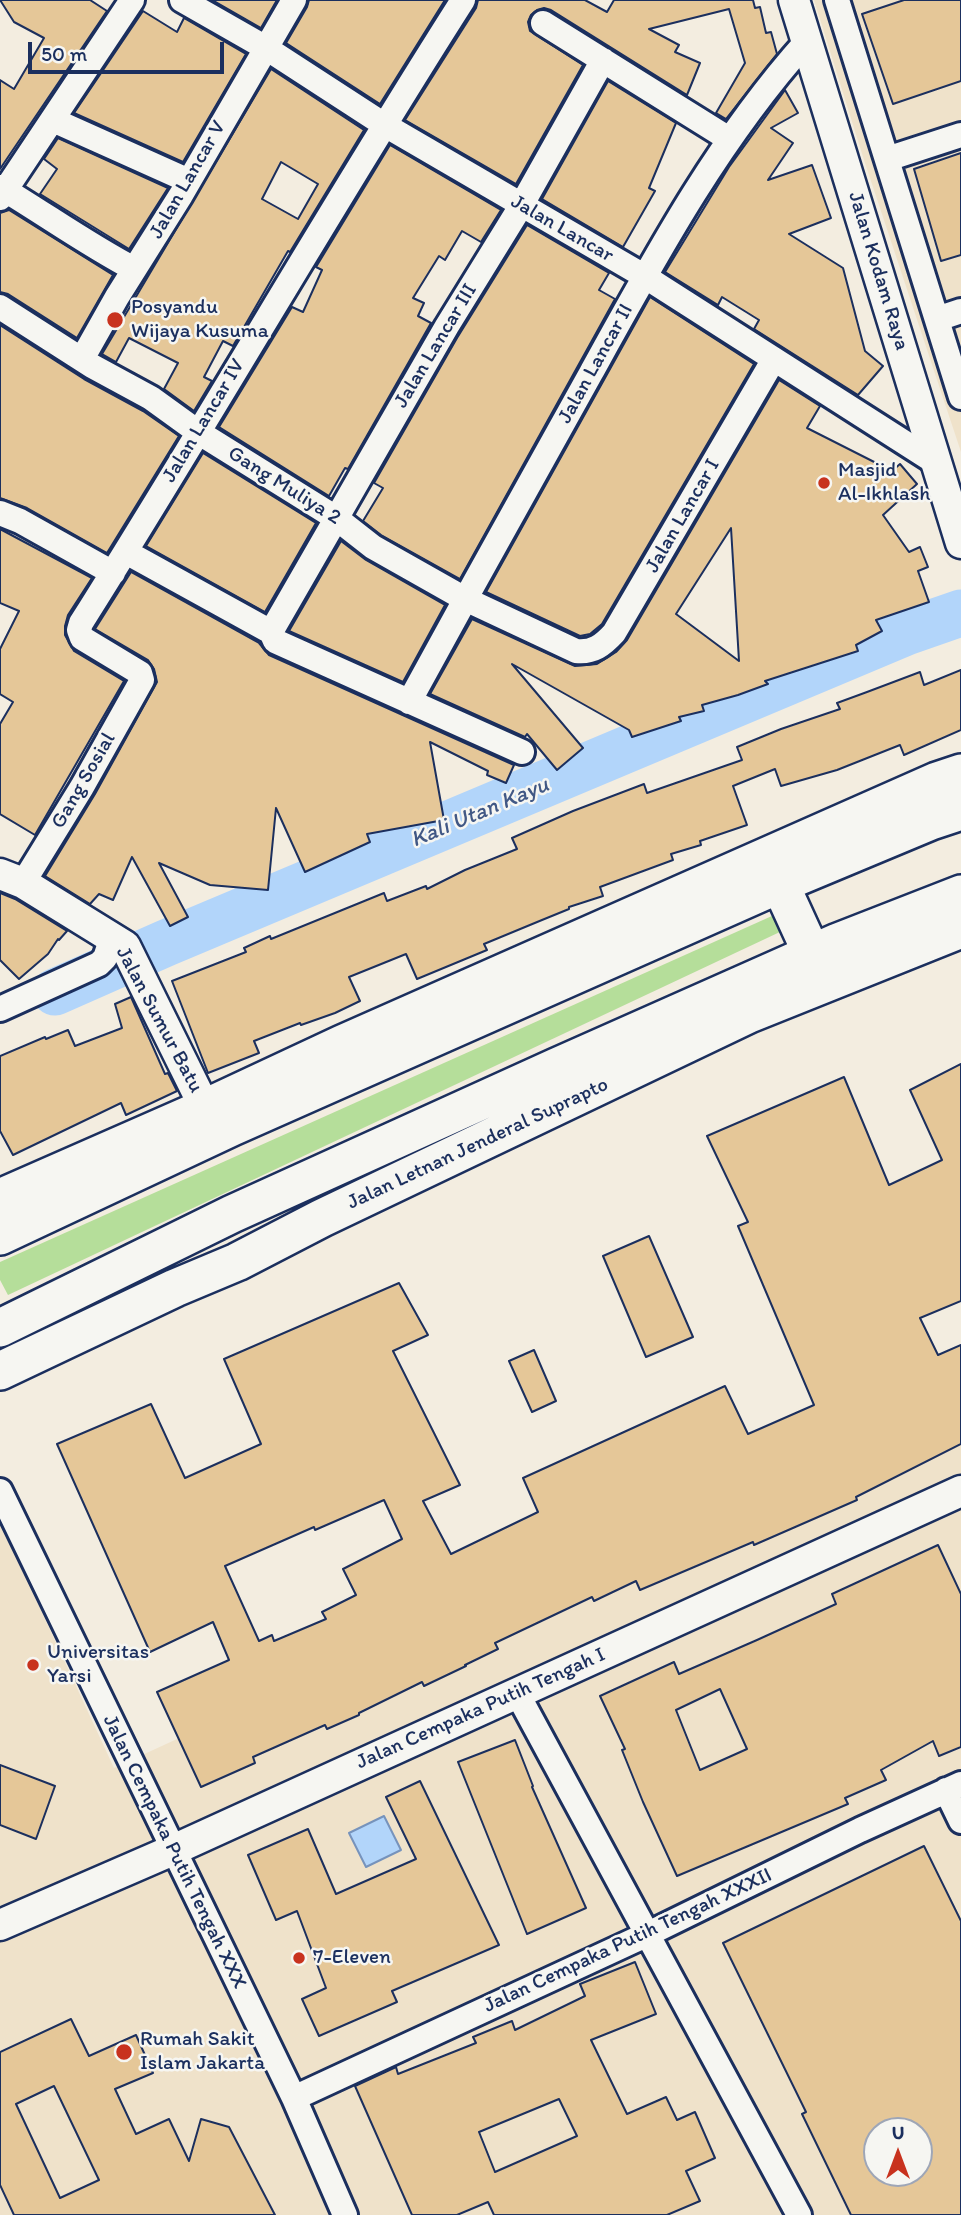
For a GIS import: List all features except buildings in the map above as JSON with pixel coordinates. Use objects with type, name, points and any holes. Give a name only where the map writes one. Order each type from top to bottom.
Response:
[{"type":"main road","points":[[0,1198],[205,1108],[342,1044],[961,773]]},
{"type":"main road","points":[[0,1236],[232,1127],[780,884],[930,821],[961,811]]},
{"type":"main road","points":[[780,884],[812,954]]},
{"type":"main road","name":"Jalan Letnan Jenderal Suprapto","points":[[0,1328],[232,1214],[350,1160],[812,954],[961,894]]},
{"type":"main road","name":"Jalan Letnan Jenderal Suprapto","points":[[0,1371],[175,1288],[237,1262],[322,1218],[749,1014],[961,929]]},
{"type":"main road","points":[[342,1044],[399,1055]]},
{"type":"main road","points":[[322,1218],[350,1160]]},
{"type":"street","points":[[132,0],[2,192],[134,269]]},
{"type":"street","name":"Jalan Lancar","points":[[182,0],[266,48],[383,124],[644,276],[938,464]]},
{"type":"street","name":"Jalan Lancar V","points":[[82,359],[294,0]]},
{"type":"street","name":"Jalan Lancar IV","points":[[142,678],[140,673],[80,636],[81,623],[329,220],[383,124],[463,0]]},
{"type":"street","name":"Jalan Kodam Raya","points":[[794,0],[961,542]]},
{"type":"street","points":[[837,0],[961,397]]},
{"type":"street","points":[[543,23],[729,139]]},
{"type":"street","name":"Jalan Lancar II","points":[[409,702],[644,276],[729,139],[774,79],[807,41]]},
{"type":"street","name":"Jalan Lancar III","points":[[271,632],[603,61]]},
{"type":"street","points":[[53,120],[189,181]]},
{"type":"street","points":[[887,159],[961,135]]},
{"type":"street","name":"Gang Muliya 2","points":[[0,307],[82,359],[151,398],[198,432],[336,518],[373,547],[465,599],[576,651]]},
{"type":"street","points":[[937,319],[961,311]]},
{"type":"street","name":"Jalan Lancar I","points":[[576,651],[596,649],[614,633],[774,359]]},
{"type":"street","points":[[0,513],[20,521],[113,573]]},
{"type":"street","points":[[126,552],[271,632],[275,641],[522,752]]},
{"type":"street","name":"Gang Sosial","points":[[11,878],[82,787],[142,678]]},
{"type":"street","name":"Jalan Sumur Batu","points":[[11,878],[118,941],[153,1000],[205,1108]]},
{"type":"street","points":[[0,1009],[99,964],[118,941]]},
{"type":"street","name":"Jalan Cempaka Putih Tengah XXX","points":[[0,1491],[294,2098],[345,2215]]},
{"type":"street","name":"Jalan Cempaka Putih Tengah I","points":[[0,1925],[173,1850],[961,1491]]},
{"type":"street","points":[[517,1693],[799,2215]]},
{"type":"street","points":[[954,1787],[961,1822]]},
{"type":"street","name":"Jalan Cempaka Putih Tengah XXXII","points":[[294,2098],[648,1934],[954,1787]]},
{"type":"shaded area","points":[[814,0],[961,0],[961,452],[864,160]]},
{"type":"shaded area","points":[[961,1378],[961,2215],[0,2215],[0,1522],[114,1768]]},
{"type":"green space","points":[[792,907],[799,923],[8,1295],[0,1280],[0,1262]]},
{"type":"water","points":[[384,1816],[401,1850],[366,1867],[349,1833]]},
{"type":"waterway","name":"Kali Utan Kayu","points":[[55,992],[906,632],[961,613]]},
{"type":"place","name":"Posyandu Wijaya Kusuma","points":[[115,320]]},
{"type":"place","name":"Masjid Al-Ikhlash","points":[[824,483]]},
{"type":"place","name":"Universitas Yarsi","points":[[33,1665]]},
{"type":"place","name":"7-Eleven","points":[[299,1958]]},
{"type":"place","name":"Rumah Sakit Islam Jakarta","points":[[124,2052]]}]
